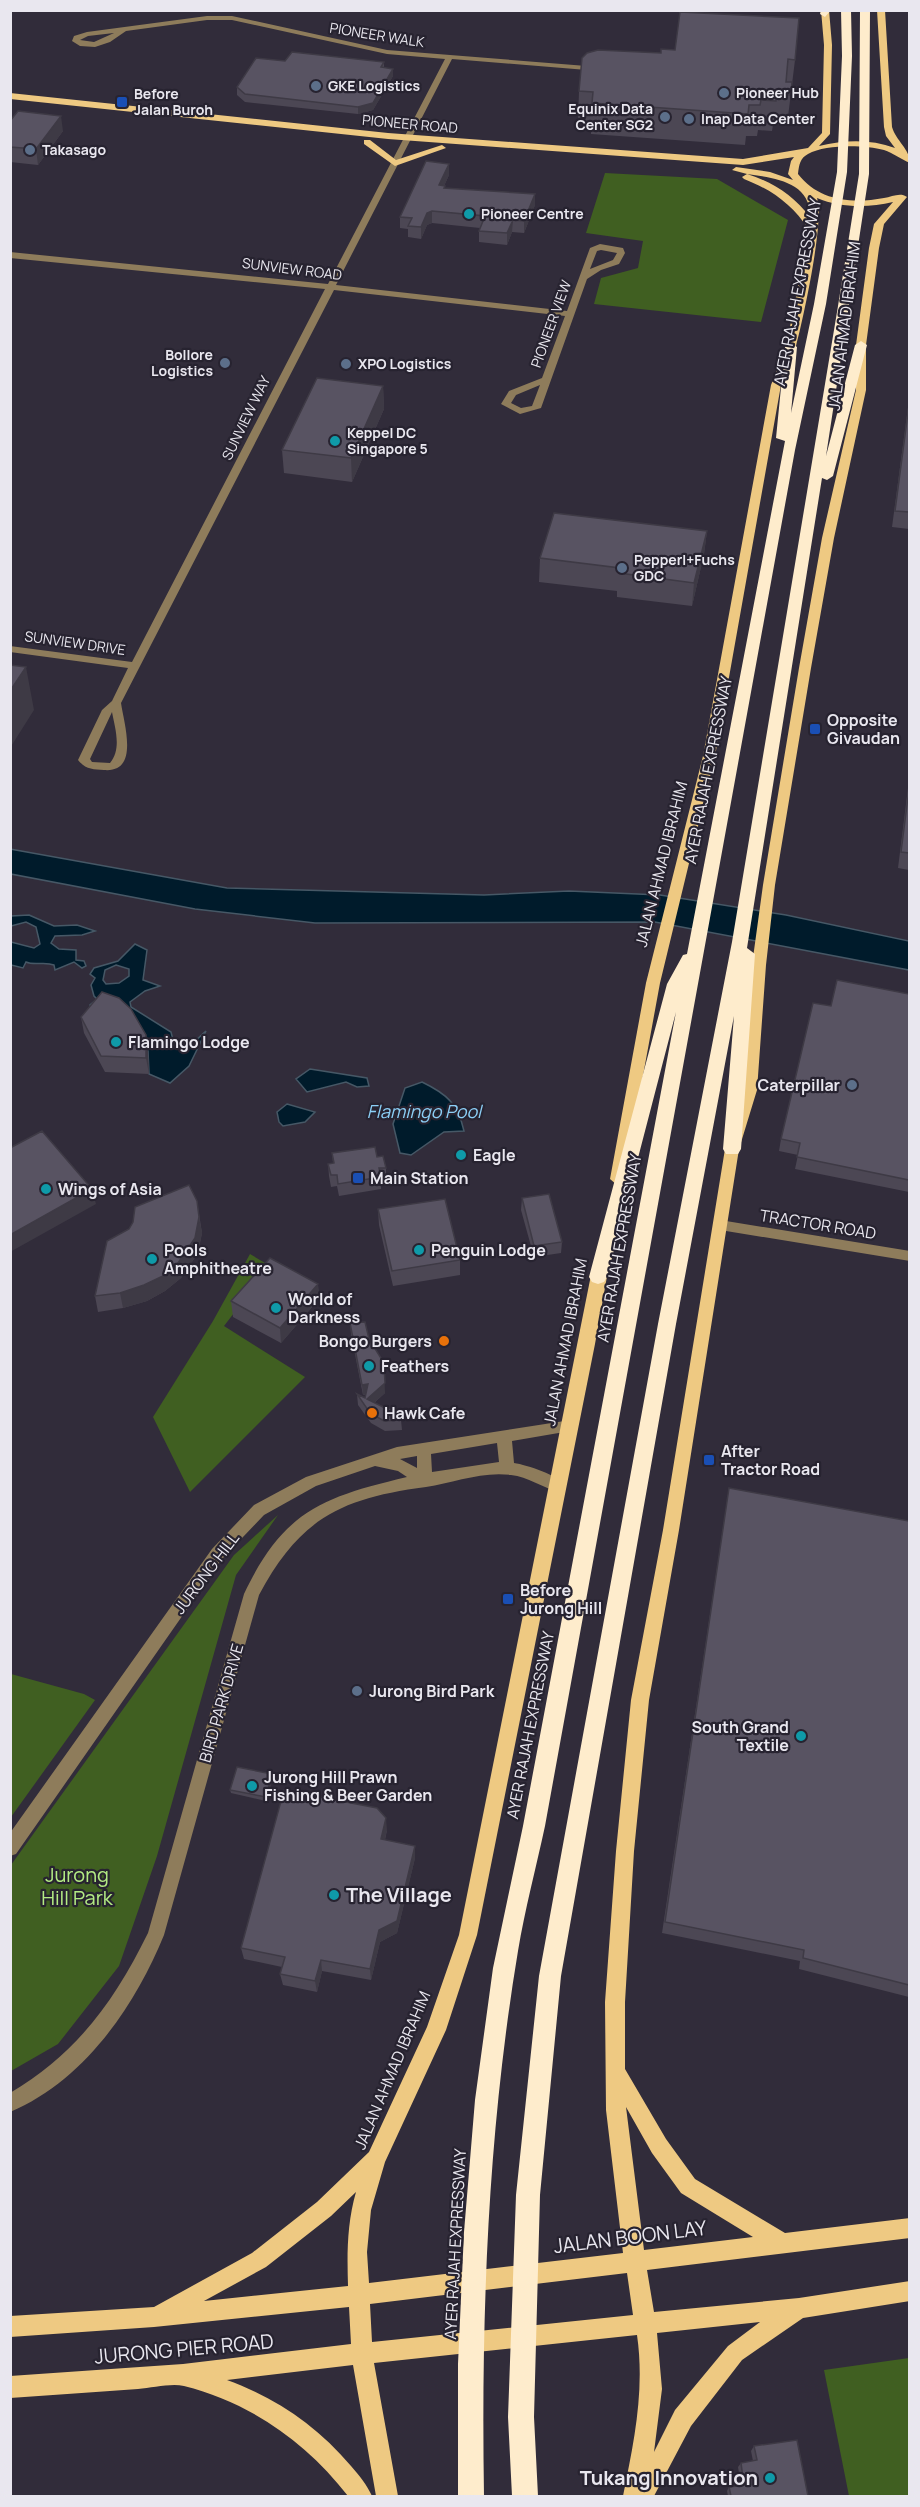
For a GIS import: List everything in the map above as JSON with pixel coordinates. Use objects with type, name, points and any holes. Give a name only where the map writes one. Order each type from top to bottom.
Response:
[{"type":"highway","name":"AYER RAJAH EXPRESSWAY","points":[[471,2496],[469,2414],[477,2193],[504,1966],[536,1814],[696,947],[770,564],[789,450],[820,304],[842,172],[847,57],[846,10]]},
{"type":"highway","points":[[525,2496],[521,2417],[528,2195],[550,1976],[667,1324],[740,942],[812,507],[864,174],[865,10]]},
{"type":"highway","points":[[812,507],[829,470],[861,345]]},
{"type":"highway","points":[[789,450],[782,438],[791,347]]},
{"type":"highway","points":[[732,1149],[747,961],[747,954],[740,942]]},
{"type":"highway","points":[[598,1277],[675,984],[696,947]]},
{"type":"main road","points":[[881,10],[888,127],[890,136],[908,158]]},
{"type":"main road","points":[[808,151],[826,134],[828,45],[825,12]]},
{"type":"main road","name":"PIONEER ROAD","points":[[10,96],[442,148],[753,171],[803,187],[824,198],[851,203],[879,203],[906,195]]},
{"type":"main road","name":"PIONEER ROAD","points":[[10,106],[367,142],[406,142],[742,162],[766,160],[832,144],[859,143],[885,148],[908,158]]},
{"type":"main road","points":[[367,142],[395,163],[442,148]]},
{"type":"main road","name":"JALAN AHMAD IBRAHIM","points":[[387,2496],[362,2354],[357,2295],[357,2252],[361,2210],[375,2160],[436,2030],[468,1935],[571,1426],[653,983],[706,767],[776,385],[791,347],[814,229],[815,205],[812,196],[793,174],[793,168],[808,151]]},
{"type":"main road","points":[[715,168],[750,178],[784,195],[797,205],[814,229]]},
{"type":"main road","name":"JALAN AHMAD IBRAHIM","points":[[634,2496],[647,2430],[651,2388],[649,2347],[635,2261],[618,2127],[614,2067],[615,2002],[624,1863],[640,1700],[671,1530],[732,1149],[750,1090],[759,965],[769,885],[826,549],[861,390],[861,345],[879,224],[906,195]]},
{"type":"main road","points":[[614,2067],[658,2146],[688,2186],[782,2243]]},
{"type":"main road","points":[[154,2317],[259,2260],[324,2209],[375,2160]]},
{"type":"main road","name":"JALAN BOON LAY","points":[[357,2295],[909,2228]]},
{"type":"main road","points":[[362,2354],[799,2308],[909,2291]]},
{"type":"main road","name":"JURONG PIER ROAD","points":[[10,2327],[154,2317],[357,2295]]},
{"type":"main road","points":[[642,2496],[682,2418],[735,2353],[799,2308]]},
{"type":"main road","name":"JURONG PIER ROAD","points":[[10,2387],[183,2375],[362,2354]]},
{"type":"main road","points":[[183,2375],[259,2404],[302,2431],[344,2474],[361,2496]]},
{"type":"street","name":"PIONEER WALK","points":[[124,29],[105,42],[88,45],[76,41],[82,35],[124,29],[207,18],[232,18],[343,45],[449,58],[582,67],[607,66]]},
{"type":"street","points":[[406,142],[449,58]]},
{"type":"street","name":"SUNVIEW WAY","points":[[116,703],[119,734],[124,746],[123,753],[113,767],[89,765],[84,760],[107,710],[116,703],[329,287],[406,142]]},
{"type":"street","name":"PIONEER VIEW","points":[[545,380],[594,248],[620,250],[621,253],[616,262],[597,268],[583,278]]},
{"type":"street","name":"SUNVIEW ROAD","points":[[10,255],[569,314]]},
{"type":"street","name":"SUNVIEW DRIVE","points":[[10,649],[135,666]]},
{"type":"street","name":"TRACTOR ROAD","points":[[720,1225],[909,1256]]},
{"type":"street","name":"JURONG HILL","points":[[10,1848],[233,1534],[259,1510],[285,1493],[311,1481],[372,1460],[424,1448],[571,1426]]},
{"type":"street","points":[[504,1436],[507,1468]]},
{"type":"street","points":[[424,1448],[425,1481]]},
{"type":"street","points":[[372,1460],[401,1466],[425,1481]]},
{"type":"street","name":"BIRD PARK DRIVE","points":[[10,2103],[34,2090],[78,2055],[107,2021],[134,1982],[156,1935],[252,1594],[269,1561],[295,1531],[322,1510],[354,1498],[425,1481],[507,1468],[536,1475],[558,1486]]},
{"type":"green space","points":[[605,173],[717,179],[788,220],[761,322],[594,304],[601,278],[638,268],[643,241],[586,233]]},
{"type":"green space","points":[[250,1254],[270,1266],[224,1326],[305,1377],[190,1492],[153,1417],[213,1321]]},
{"type":"green space","name":"Jurong Hill Park","points":[[278,1515],[236,1575],[157,1856],[119,1966],[58,2044],[11,2071],[11,1865],[234,1555]]},
{"type":"green space","points":[[11,1674],[84,1694],[95,1700],[11,1817]]},
{"type":"green space","points":[[909,2358],[909,2496],[849,2496],[824,2370]]},
{"type":"water","points":[[10,849],[227,888],[484,895],[569,891],[660,895],[786,915],[909,941],[909,970],[655,922],[315,923],[195,909],[11,874]]},
{"type":"water","points":[[29,915],[54,926],[77,925],[95,931],[82,935],[55,936],[51,943],[59,949],[76,950],[76,960],[84,961],[86,966],[82,968],[74,962],[55,970],[54,965],[47,963],[26,962],[23,968],[11,965],[11,942],[34,948],[40,944],[36,927],[26,922],[11,926],[11,916]]},
{"type":"water","points":[[135,944],[147,950],[143,980],[160,986],[145,991],[130,1002],[131,1007],[171,1032],[174,1044],[188,1045],[206,1031],[189,1066],[170,1083],[149,1074],[148,1051],[93,1012],[90,1005],[97,999],[91,985],[95,978],[90,974],[94,968],[118,961]],"holes":[[[116,965],[129,969],[129,976],[119,983],[106,984],[103,980],[105,970]]]},
{"type":"water","points":[[310,1069],[367,1078],[369,1086],[357,1087],[346,1082],[307,1092],[296,1079]]},
{"type":"water","name":"Flamingo Pool","points":[[422,1082],[450,1101],[455,1107],[464,1131],[444,1132],[411,1155],[400,1153],[393,1124],[405,1088]]},
{"type":"water","points":[[287,1104],[315,1112],[305,1122],[283,1126],[279,1122],[277,1112]]},
{"type":"building","points":[[680,12],[799,18],[795,60],[788,59],[786,82],[792,82],[791,95],[776,94],[776,101],[761,100],[760,105],[749,105],[748,114],[592,103],[593,92],[579,91],[582,58],[587,53],[598,50],[661,53],[661,49],[675,50]]},
{"type":"building","name":"GKE Logistics","points":[[292,52],[384,62],[381,67],[393,69],[373,103],[358,107],[245,94],[237,87],[256,58],[285,61]]},
{"type":"building","points":[[18,111],[61,116],[36,149],[10,147],[10,121]]},
{"type":"building","name":"Pioneer Centre","points":[[426,161],[449,164],[439,185],[445,186],[444,188],[535,194],[524,221],[513,220],[507,233],[479,231],[485,216],[432,211],[427,213],[421,227],[408,226],[412,218],[400,217]]},
{"type":"building","points":[[317,378],[383,386],[351,458],[282,450]]},
{"type":"building","points":[[909,405],[909,512],[895,511]]},
{"type":"building","points":[[554,513],[707,531],[694,583],[619,573],[620,568],[540,558]]},
{"type":"building","points":[[10,665],[26,667],[10,691]]},
{"type":"building","points":[[909,789],[909,853],[901,852]]},
{"type":"building","name":"Caterpillar","points":[[837,980],[909,994],[909,1180],[797,1157],[800,1143],[781,1139],[813,1003],[831,1006]]},
{"type":"building","name":"Flamingo Lodge","points":[[102,992],[119,998],[131,1009],[146,1035],[146,1058],[101,1056],[81,1017]]},
{"type":"building","name":"Wings of Asia","points":[[42,1131],[92,1189],[10,1235],[10,1148]]},
{"type":"building","points":[[375,1147],[377,1157],[383,1156],[386,1168],[379,1168],[381,1177],[338,1184],[337,1175],[331,1175],[328,1164],[334,1163],[332,1153]]},
{"type":"building","name":"Pools Amphitheatre","points":[[189,1185],[197,1201],[199,1217],[195,1238],[178,1263],[163,1276],[144,1285],[120,1293],[95,1296],[107,1241],[129,1229],[133,1222],[135,1207]]},
{"type":"building","points":[[549,1194],[562,1242],[534,1246],[522,1198]]},
{"type":"building","name":"Penguin Lodge","points":[[445,1199],[460,1260],[392,1271],[378,1209]]},
{"type":"building","points":[[270,1258],[318,1284],[280,1328],[231,1301]]},
{"type":"building","points":[[365,1322],[369,1339],[384,1363],[385,1383],[367,1399],[385,1408],[400,1409],[401,1420],[384,1421],[370,1413],[357,1394],[365,1398],[368,1384],[362,1385],[350,1323]]},
{"type":"building","name":"South Grand Textile","points":[[729,1488],[909,1521],[909,1985],[803,1958],[804,1950],[665,1922]]},
{"type":"building","name":"Jurong Hill Prawn Fishing & Beer Garden","points":[[237,1767],[272,1774],[266,1797],[230,1790]]},
{"type":"building","name":"The Village","points":[[284,1790],[377,1808],[386,1818],[381,1839],[415,1846],[397,1921],[379,1930],[370,1969],[321,1960],[315,1981],[280,1974],[285,1957],[241,1948]]},
{"type":"building","name":"Tukang Innovation","points":[[797,2440],[808,2496],[731,2496],[729,2487],[744,2485],[741,2463],[757,2460],[754,2446]]},
{"type":"place","name":"GKE Logistics","points":[[316,86]]},
{"type":"place","name":"Pioneer Hub","points":[[724,93]]},
{"type":"place","name":"Before Jalan Buroh","points":[[122,102]]},
{"type":"place","name":"Equinix Data Center SG2","points":[[665,117]]},
{"type":"place","name":"Inap Data Center","points":[[689,119]]},
{"type":"place","name":"Takasago","points":[[30,150]]},
{"type":"place","name":"Pioneer Centre","points":[[469,214]]},
{"type":"place","name":"Bollore Logistics","points":[[225,363]]},
{"type":"place","name":"XPO Logistics","points":[[346,364]]},
{"type":"place","name":"Keppel DC Singapore 5","points":[[335,441]]},
{"type":"place","name":"Pepperl+Fuchs GDC","points":[[622,568]]},
{"type":"place","name":"Opposite Givaudan","points":[[815,729]]},
{"type":"place","name":"Flamingo Lodge","points":[[116,1042]]},
{"type":"place","name":"Caterpillar","points":[[852,1085]]},
{"type":"place","name":"Eagle","points":[[461,1155]]},
{"type":"place","name":"Main Station","points":[[358,1178]]},
{"type":"place","name":"Wings of Asia","points":[[46,1189]]},
{"type":"place","name":"Penguin Lodge","points":[[419,1250]]},
{"type":"place","name":"Pools Amphitheatre","points":[[152,1259]]},
{"type":"place","name":"World of Darkness","points":[[276,1308]]},
{"type":"place","name":"Bongo Burgers","points":[[444,1341]]},
{"type":"place","name":"Feathers","points":[[369,1366]]},
{"type":"place","name":"Hawk Cafe","points":[[372,1413]]},
{"type":"place","name":"After Tractor Road","points":[[709,1460]]},
{"type":"place","name":"Before Jurong Hill","points":[[508,1599]]},
{"type":"place","name":"Jurong Bird Park","points":[[357,1691]]},
{"type":"place","name":"South Grand Textile","points":[[801,1736]]},
{"type":"place","name":"Jurong Hill Prawn Fishing & Beer Garden","points":[[252,1786]]},
{"type":"place","name":"The Village","points":[[334,1895]]},
{"type":"place","name":"Tukang Innovation","points":[[770,2478]]}]
